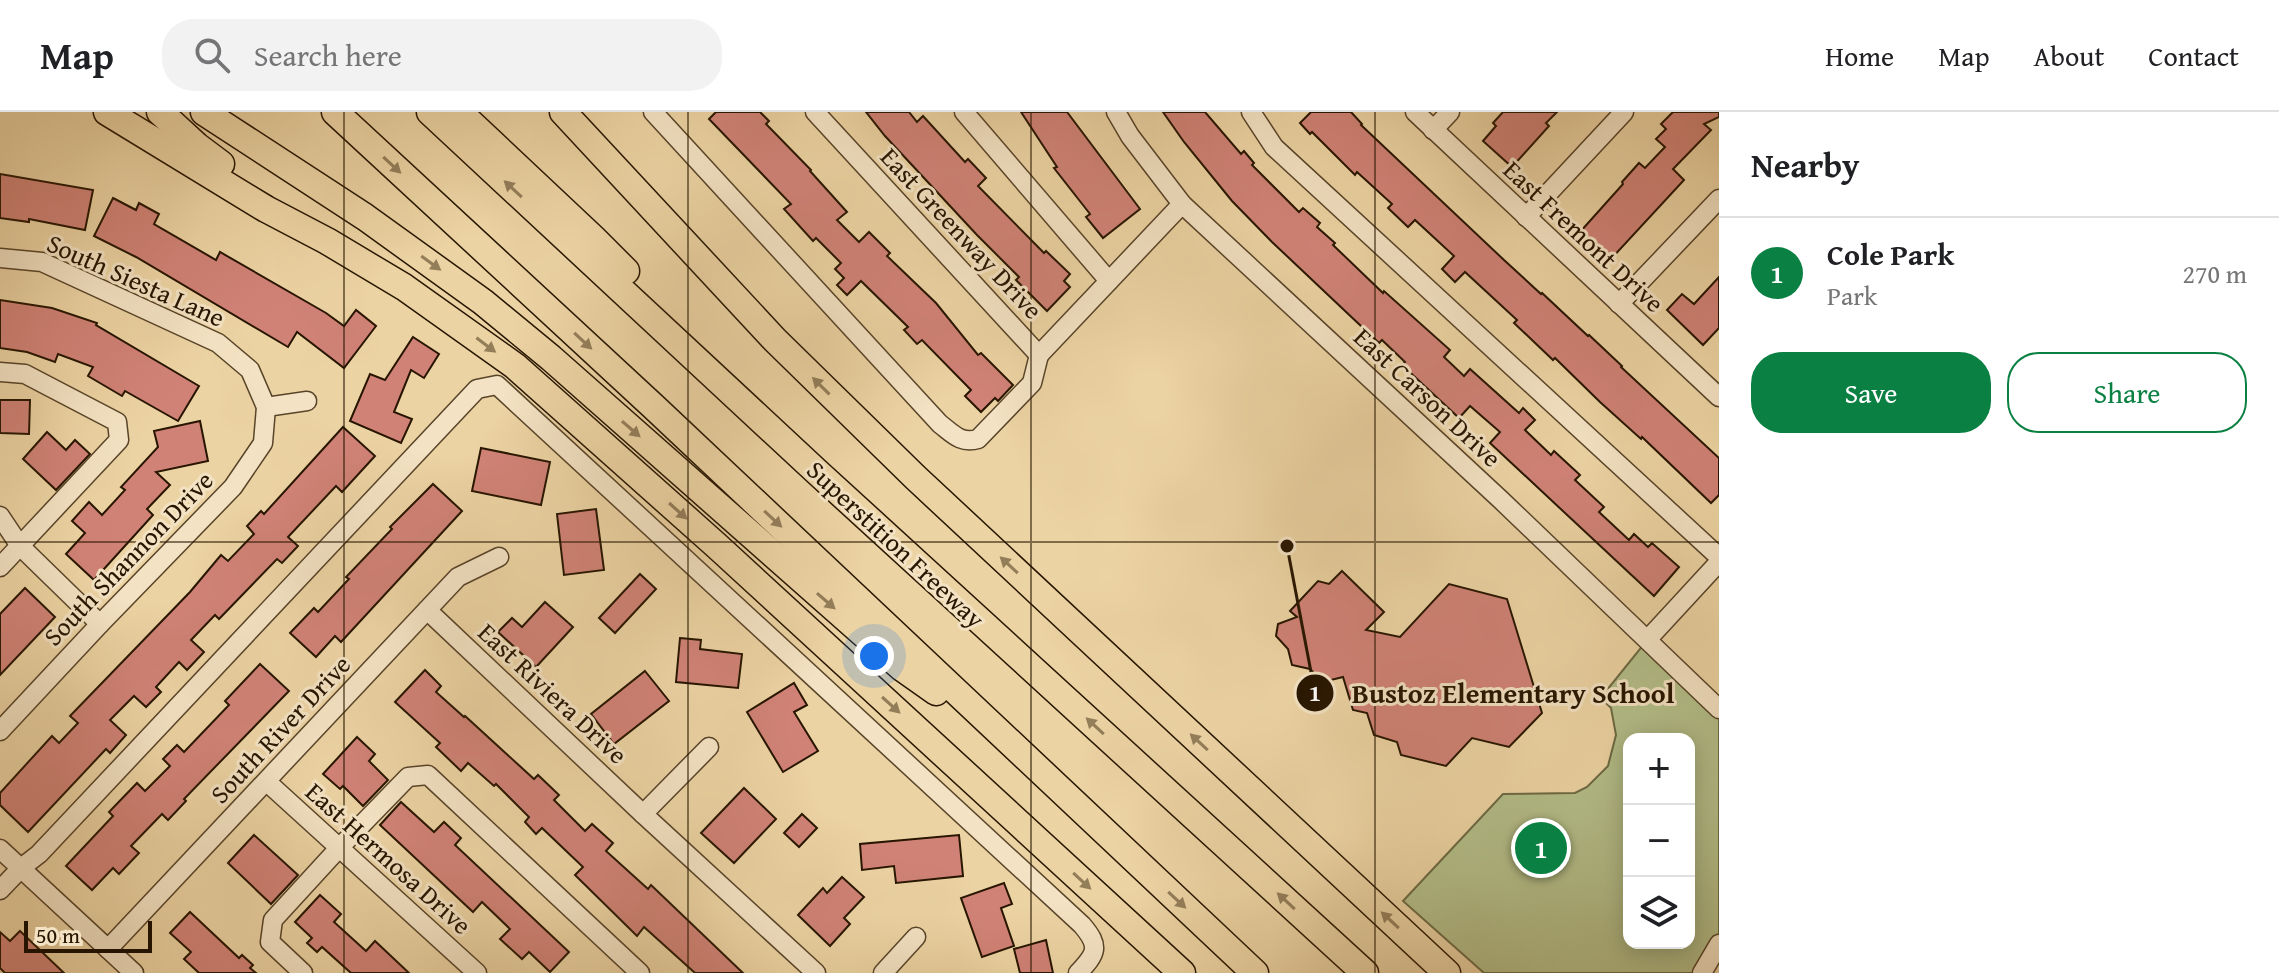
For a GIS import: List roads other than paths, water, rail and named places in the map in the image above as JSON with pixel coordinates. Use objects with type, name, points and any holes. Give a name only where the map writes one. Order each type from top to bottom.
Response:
[{"type":"highway","points":[[107,112],[437,309],[515,366],[727,555],[1182,973]]},
{"type":"highway","points":[[160,112],[197,146],[327,241]]},
{"type":"highway","points":[[204,112],[387,232],[483,302],[902,668],[1018,751]]},
{"type":"highway","points":[[335,112],[654,407],[1255,973]]},
{"type":"highway","name":"Superstition Freeway","points":[[430,112],[816,471],[1365,973]]},
{"type":"highway","points":[[459,112],[593,238],[816,471]]},
{"type":"highway","points":[[563,112],[775,340],[841,406],[1447,973]]},
{"type":"street","points":[[653,112],[940,424],[958,439],[968,442],[978,439],[1032,383],[1039,355],[1182,204]]},
{"type":"street","name":"East Greenway Drive","points":[[815,112],[1039,355]]},
{"type":"street","points":[[964,112],[1109,281]]},
{"type":"street","name":"East Carson Drive","points":[[1116,112],[1130,136],[1182,204],[1501,500],[1719,709]]},
{"type":"street","points":[[1251,112],[1274,147],[1719,560],[1648,639]]},
{"type":"street","name":"East Fremont Drive","points":[[1415,112],[1719,397]]},
{"type":"street","points":[[1433,130],[1450,112]]},
{"type":"street","points":[[1526,217],[1624,112]]},
{"type":"street","points":[[1619,304],[1719,199]]},
{"type":"street","name":"South Siesta Lane","points":[[0,258],[42,262],[218,343],[250,370],[266,407]]},
{"type":"street","points":[[0,372],[25,374],[117,422],[119,440],[0,567]]},
{"type":"street","points":[[0,890],[39,854],[477,389],[497,385],[1082,925],[1093,938],[1095,948],[1092,958],[1078,973]]},
{"type":"street","points":[[266,407],[307,401]]},
{"type":"street","name":"South Shannon Drive","points":[[0,731],[233,487],[263,443],[266,407]]},
{"type":"street","points":[[0,516],[20,546],[100,624]]},
{"type":"street","name":"South River Drive","points":[[108,949],[458,577],[499,557]]},
{"type":"street","name":"East Riviera Drive","points":[[427,610],[816,973]]},
{"type":"street","points":[[643,814],[709,747]]},
{"type":"street","points":[[303,973],[270,942],[273,920],[408,777],[428,775],[640,973]]},
{"type":"street","name":"East Hermosa Drive","points":[[267,782],[477,973]]},
{"type":"street","points":[[0,849],[134,973]]},
{"type":"street","points":[[883,973],[916,937]]},
{"type":"street","points":[[1702,973],[1719,944]]},
{"type":"place","name":"Bustoz Elementary School","points":[[1287,546]]},
{"type":"place","name":"Cole Park","points":[[1541,848]]}]
